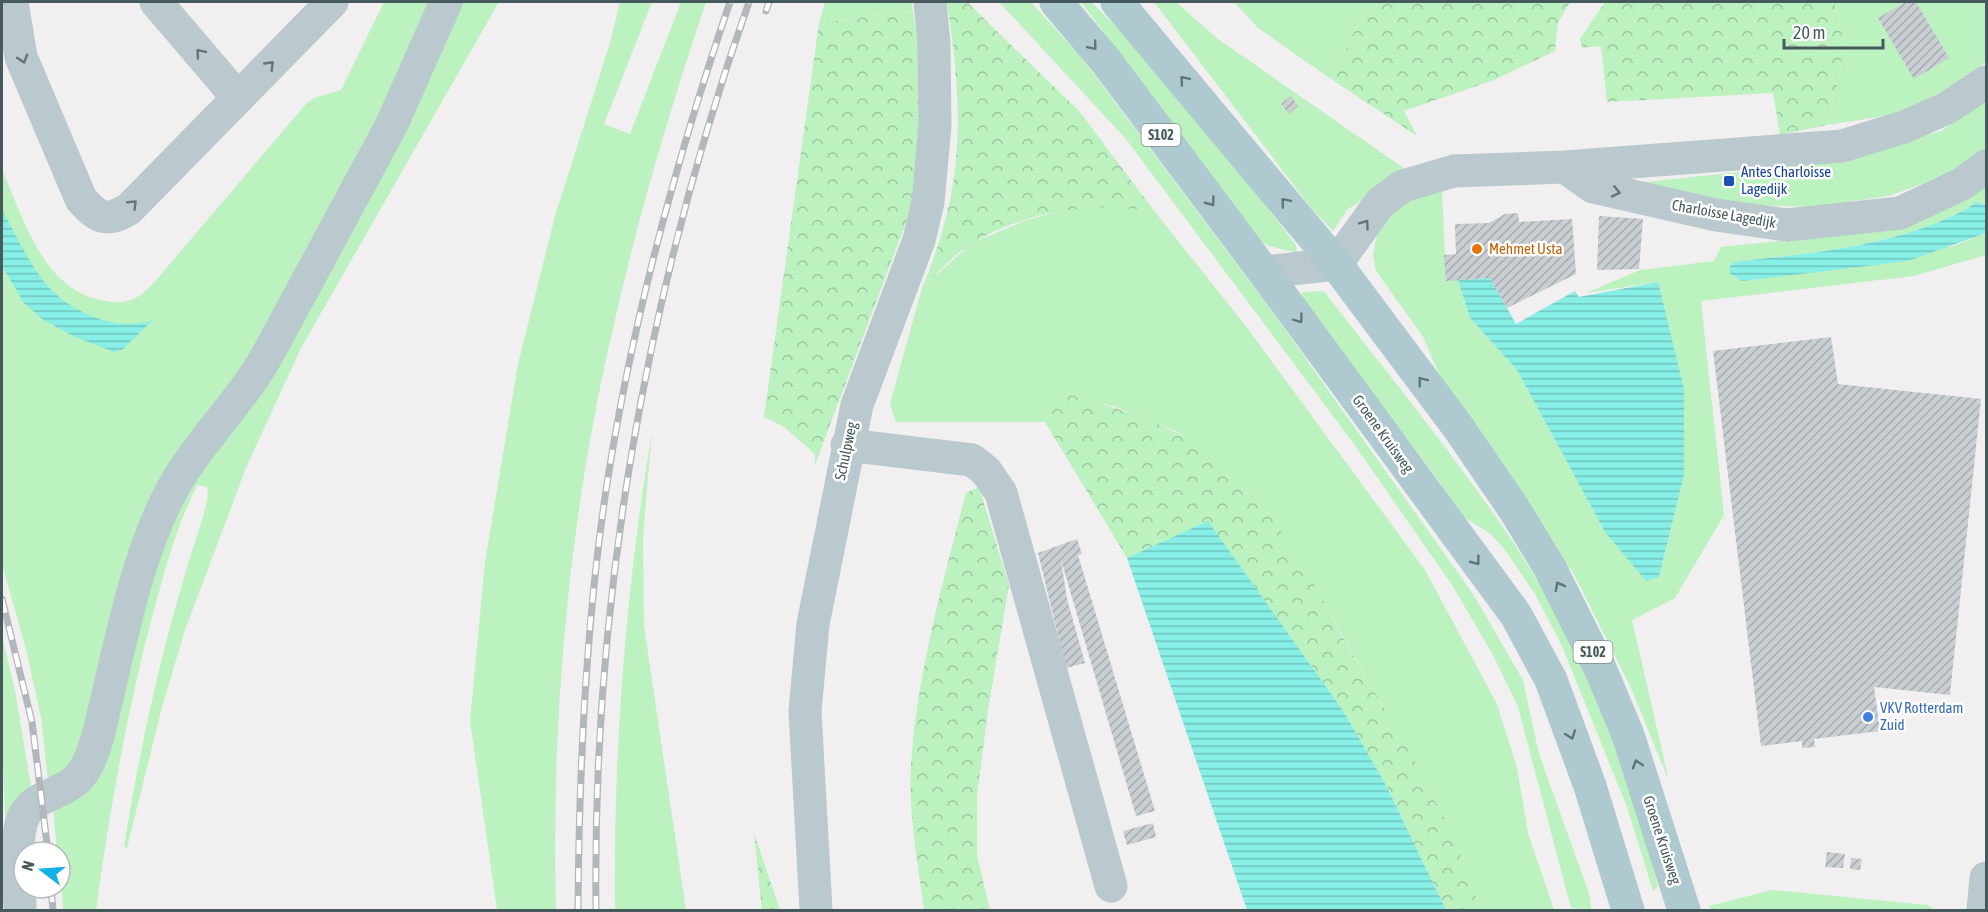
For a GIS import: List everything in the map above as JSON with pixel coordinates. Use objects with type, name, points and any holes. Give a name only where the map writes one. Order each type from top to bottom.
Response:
[{"type":"main road","name":"Groene Kruisweg","points":[[1056,2],[1105,60],[1516,615],[1551,680],[1590,786],[1628,910]]},
{"type":"main road","name":"Groene Kruisweg","points":[[1117,2],[1336,264],[1458,427],[1514,509],[1550,568],[1600,668],[1628,735],[1683,905]]},
{"type":"street","points":[[12,2],[21,57],[81,199],[90,210],[103,217],[116,218],[129,209],[332,2]]},
{"type":"street","points":[[156,2],[238,98]]},
{"type":"street","points":[[20,910],[22,821],[35,802],[75,781],[87,764],[98,736],[143,562],[164,506],[186,466],[262,364],[392,124],[446,2]]},
{"type":"street","name":"Schulpweg","points":[[816,910],[806,699],[813,624],[847,445],[868,371],[919,240],[928,201],[935,126],[934,43],[930,2]]},
{"type":"street","points":[[1264,272],[1336,264],[1380,202],[1403,186],[1437,178],[1454,171],[1564,167],[1842,146],[1904,127],[1936,112],[1986,82]]},
{"type":"street","name":"Charloisse Lagedijk","points":[[1564,167],[1593,187],[1716,216],[1787,225],[1900,213],[1962,184],[1986,166]]},
{"type":"street","points":[[847,445],[972,460],[986,471],[1001,493],[1112,886]]},
{"type":"street","points":[[1983,910],[1986,878]]},
{"type":"green space","points":[[384,2],[429,2],[388,101],[249,359],[213,408],[83,744],[66,769],[48,781],[41,718],[26,649],[2,564],[2,170],[38,250],[66,283],[84,295],[105,301],[125,302],[136,298],[151,286],[306,104],[314,98],[341,90]]},
{"type":"green space","points":[[463,2],[499,2],[301,348],[246,468],[185,630],[162,707],[127,848],[124,847],[147,721],[178,598],[208,496],[207,487],[197,485],[168,559],[136,681],[107,833],[96,910],[63,910],[62,900],[72,900],[72,840],[56,840],[53,807],[168,524],[417,105]]},
{"type":"green space","points":[[620,2],[652,2],[604,124],[630,134],[681,2],[706,2],[667,123],[633,245],[613,328],[585,471],[574,544],[560,690],[555,837],[556,910],[497,910],[470,721],[485,562],[518,364],[555,216],[610,43]]},
{"type":"green space","points":[[825,2],[911,2],[913,11],[819,23]]},
{"type":"green space","points":[[947,2],[967,2],[1079,111],[1155,212],[1108,207],[1085,208],[1039,216],[1017,223],[974,242],[953,257],[922,288],[947,215],[957,146],[956,78]]},
{"type":"green space","points":[[999,2],[1031,2],[1081,57],[1269,307],[1473,594],[1523,680],[1539,754],[1590,896],[1591,909],[1571,908],[1518,707],[1493,655],[1452,585],[1354,444],[1126,139]]},
{"type":"green space","points":[[1081,2],[1091,2],[1165,74],[1296,245],[1297,253],[1266,245],[1258,238]]},
{"type":"green space","points":[[1154,2],[1176,2],[1218,39],[1408,171],[1348,209],[1333,231],[1312,209]]},
{"type":"green space","points":[[1234,2],[1369,2],[1331,79],[1258,28]]},
{"type":"green space","points":[[1369,2],[1570,2],[1558,23],[1555,51],[1494,80],[1404,111],[1417,136],[1331,79]]},
{"type":"green space","points":[[1605,2],[1834,2],[1839,18],[1843,49],[1839,78],[1827,125],[1780,135],[1773,93],[1607,102],[1601,46],[1582,48],[1580,39]]},
{"type":"green space","points":[[1834,2],[1986,2],[1986,62],[1956,86],[1891,115],[1827,125],[1839,78],[1843,49],[1839,18]]},
{"type":"green space","points":[[913,11],[925,88],[917,193],[815,465],[815,454],[784,427],[764,417],[819,23]]},
{"type":"green space","points":[[1986,100],[1986,151],[1967,167],[1889,196],[1811,207],[1724,204],[1637,183],[1811,164],[1941,131]]},
{"type":"green space","points":[[1986,186],[1986,205],[1976,202],[1957,214],[1911,232],[1861,245],[1734,262],[1729,267],[1954,246],[1986,233],[1986,255],[1914,276],[1701,301],[1724,515],[1675,598],[1632,620],[1669,781],[1631,688],[1575,576],[1439,374],[1423,337],[1376,271],[1373,255],[1379,226],[1399,202],[1442,189],[1446,280],[1458,280],[1470,318],[1517,370],[1605,532],[1659,577],[1684,475],[1658,282],[1586,293],[1640,270],[1714,261],[1721,247],[1882,230]]},
{"type":"green space","points":[[1121,205],[1155,212],[1245,325],[1425,570],[1497,704],[1517,768],[1528,833],[1554,910],[1481,910],[1437,803],[1335,622],[1288,544],[1252,492],[1176,431],[1116,407],[1060,393],[1045,422],[896,422],[890,404],[922,288],[972,243],[1027,220],[1075,207]]},
{"type":"green space","points":[[1324,291],[1466,475],[1519,552],[1563,624],[1596,697],[1625,773],[1658,886],[1653,891],[1627,807],[1562,646],[1535,594],[1505,550],[1491,534],[1462,516],[1439,481],[1303,301],[1302,292]]},
{"type":"green space","points":[[1060,392],[1121,410],[1178,434],[1214,456],[1255,496],[1306,571],[1415,763],[1449,828],[1481,910],[1446,910],[1387,787],[1344,712],[1208,522],[1127,558],[1045,422]]},
{"type":"green space","points":[[652,431],[643,536],[644,626],[686,910],[615,910],[616,790],[623,670],[635,550]]},
{"type":"green space","points":[[979,487],[1009,585],[988,710],[977,796],[977,856],[990,910],[924,910],[911,801],[914,731],[932,628],[966,493]]},
{"type":"green space","points":[[2,636],[15,690],[31,786],[12,803],[6,838],[2,741]]},
{"type":"green space","points":[[754,833],[780,910],[762,910]]},
{"type":"green space","points":[[1772,890],[1928,905],[1934,910],[1711,910],[1709,906]]},
{"type":"water","points":[[1976,202],[1986,205],[1986,233],[1908,261],[1742,281],[1730,274],[1729,267],[1734,262],[1861,245],[1911,232],[1957,214]]},
{"type":"water","points":[[2,210],[36,271],[64,300],[77,309],[108,321],[139,324],[153,320],[123,349],[114,352],[73,336],[42,319],[24,303],[2,266]]},
{"type":"water","points":[[1490,278],[1516,324],[1575,291],[1579,297],[1658,282],[1684,389],[1684,475],[1659,577],[1646,581],[1605,532],[1517,370],[1470,318],[1458,280]]},
{"type":"water","points":[[1208,521],[1344,712],[1387,787],[1446,910],[1247,910],[1127,558]]},
{"type":"building","points":[[1906,2],[1916,2],[1949,58],[1914,79],[1878,18]]},
{"type":"building","points":[[1291,96],[1298,106],[1289,114],[1281,104]]},
{"type":"building","points":[[1518,213],[1519,222],[1572,219],[1576,274],[1507,308],[1490,278],[1446,281],[1444,255],[1456,254],[1455,224],[1489,223],[1505,214]]},
{"type":"building","points":[[1599,216],[1643,219],[1639,269],[1597,270]]},
{"type":"building","points":[[1831,337],[1838,384],[1981,399],[1950,695],[1874,687],[1880,731],[1814,739],[1815,747],[1802,748],[1802,741],[1761,746],[1713,351]]},
{"type":"building","points":[[1077,539],[1082,554],[1078,555],[1155,811],[1136,816],[1061,560],[1067,599],[1085,663],[1066,668],[1038,553]]},
{"type":"building","points":[[1153,823],[1156,837],[1127,845],[1123,831]]},
{"type":"building","points":[[1827,852],[1845,854],[1843,868],[1825,867]]},
{"type":"building","points":[[1851,858],[1862,859],[1860,870],[1850,869]]},
{"type":"railway","points":[[578,910],[582,755],[588,651],[598,548],[615,434],[656,247],[691,124],[730,2]]},
{"type":"railway","points":[[596,910],[597,794],[604,679],[615,564],[632,449],[654,336],[681,223],[713,112],[749,2]]},
{"type":"railway","points":[[766,11],[769,2]]},
{"type":"railway","points":[[2,599],[32,722],[47,840]]},
{"type":"railway","points":[[52,900],[53,910]]},
{"type":"place","name":"Antes Charloisse Lagedijk","points":[[1729,181]]},
{"type":"place","name":"Mehmet Usta","points":[[1477,249]]},
{"type":"place","name":"VKV Rotterdam Zuid","points":[[1868,717]]}]
